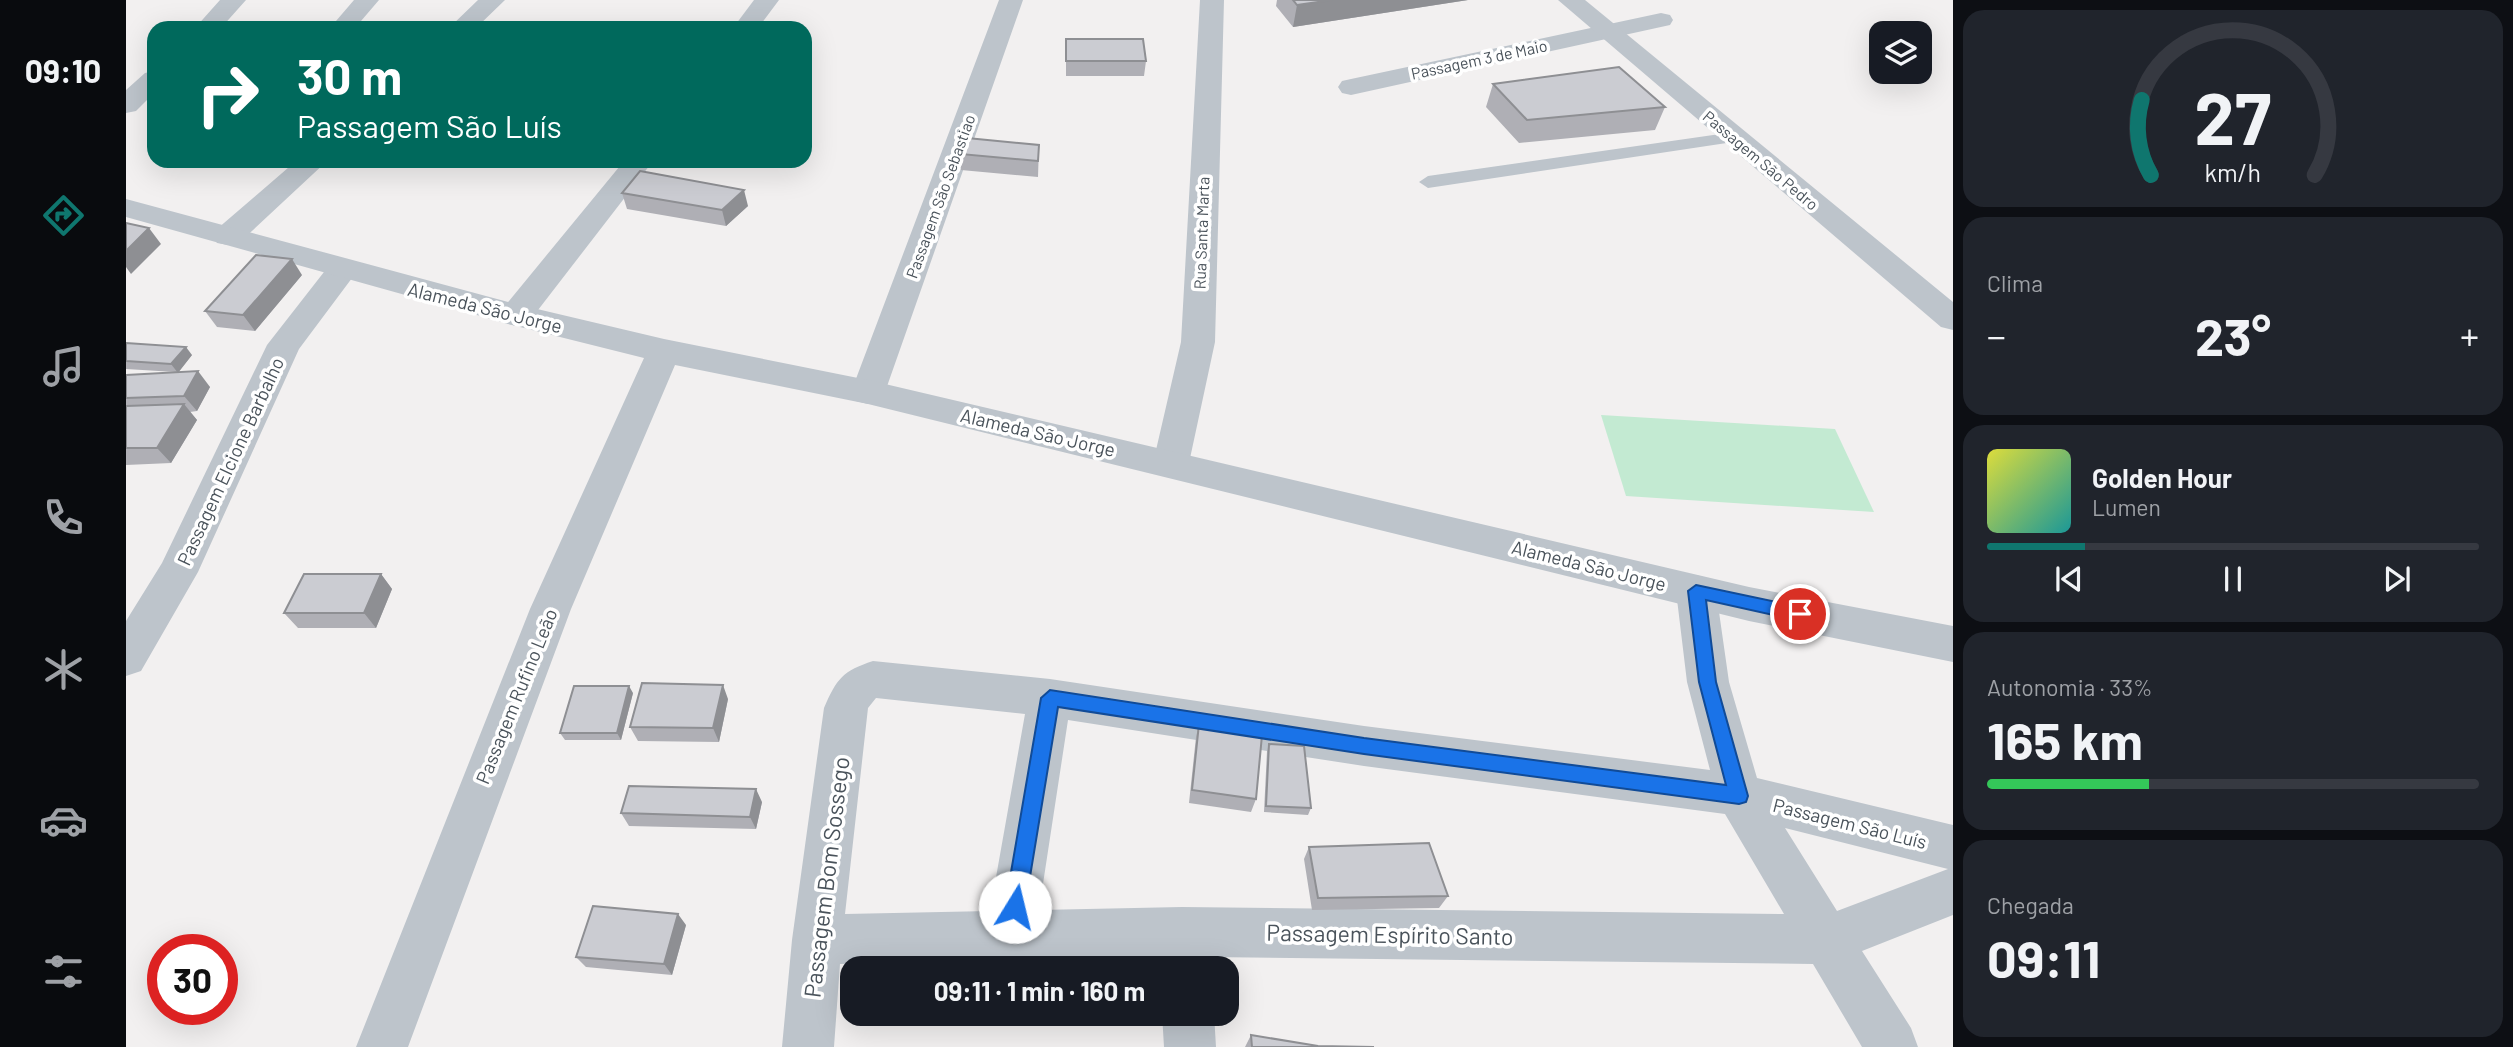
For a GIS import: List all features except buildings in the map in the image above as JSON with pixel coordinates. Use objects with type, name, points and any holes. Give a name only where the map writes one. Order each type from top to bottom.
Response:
[{"type":"street","points":[[214,21],[234,0]]},
{"type":"street","points":[[348,21],[368,0]]},
{"type":"street","points":[[469,21],[493,0]]},
{"type":"street","points":[[750,21],[767,0]]},
{"type":"street","name":"Passagem São Sebastiao","points":[[868,392],[1011,0]]},
{"type":"street","name":"Rua Santa Marta","points":[[1171,463],[1198,342],[1212,0]]},
{"type":"street","name":"Passagem São Pedro","points":[[1570,0],[1953,319]]},
{"type":"street","name":"Passagem 3 de Maio","points":[[1351,87],[1661,20]]},
{"type":"street","points":[[126,105],[147,86]]},
{"type":"street","points":[[228,236],[305,168]]},
{"type":"street","points":[[516,316],[633,168]]},
{"type":"street","name":"Alameda São Jorge","points":[[126,208],[342,270],[516,316],[664,351],[868,392],[1696,591],[1953,644]]},
{"type":"street","name":"Passagem Elcione Barbalho","points":[[126,657],[178,572],[284,345],[342,270]]},
{"type":"street","name":"Passagem Rufino Leão","points":[[383,1047],[480,782],[607,469],[664,351]]},
{"type":"street","points":[[1696,591],[1707,682],[1739,796],[1892,1047]]},
{"type":"street","name":"Passagem São Luís","points":[[846,708],[852,692],[863,682],[873,679],[1050,698],[1364,746],[1739,796],[1953,848]]},
{"type":"street","points":[[1011,933],[1050,698]]},
{"type":"street","name":"Passagem Bom Sossego","points":[[808,1047],[817,940],[846,708]]},
{"type":"street","name":"Passagem Espírito Santo","points":[[817,940],[1011,933],[1183,950],[1828,939],[1953,891]]},
{"type":"street","points":[[1189,1026],[1190,1047]]},
{"type":"lane","points":[[1428,182],[1734,137]]},
{"type":"green space","points":[[1601,415],[1835,429],[1874,512],[1626,496]]},
{"type":"route","points":[[1015,907],[1050,698],[1364,746],[1739,796],[1707,682],[1696,591],[1800,614]]}]
